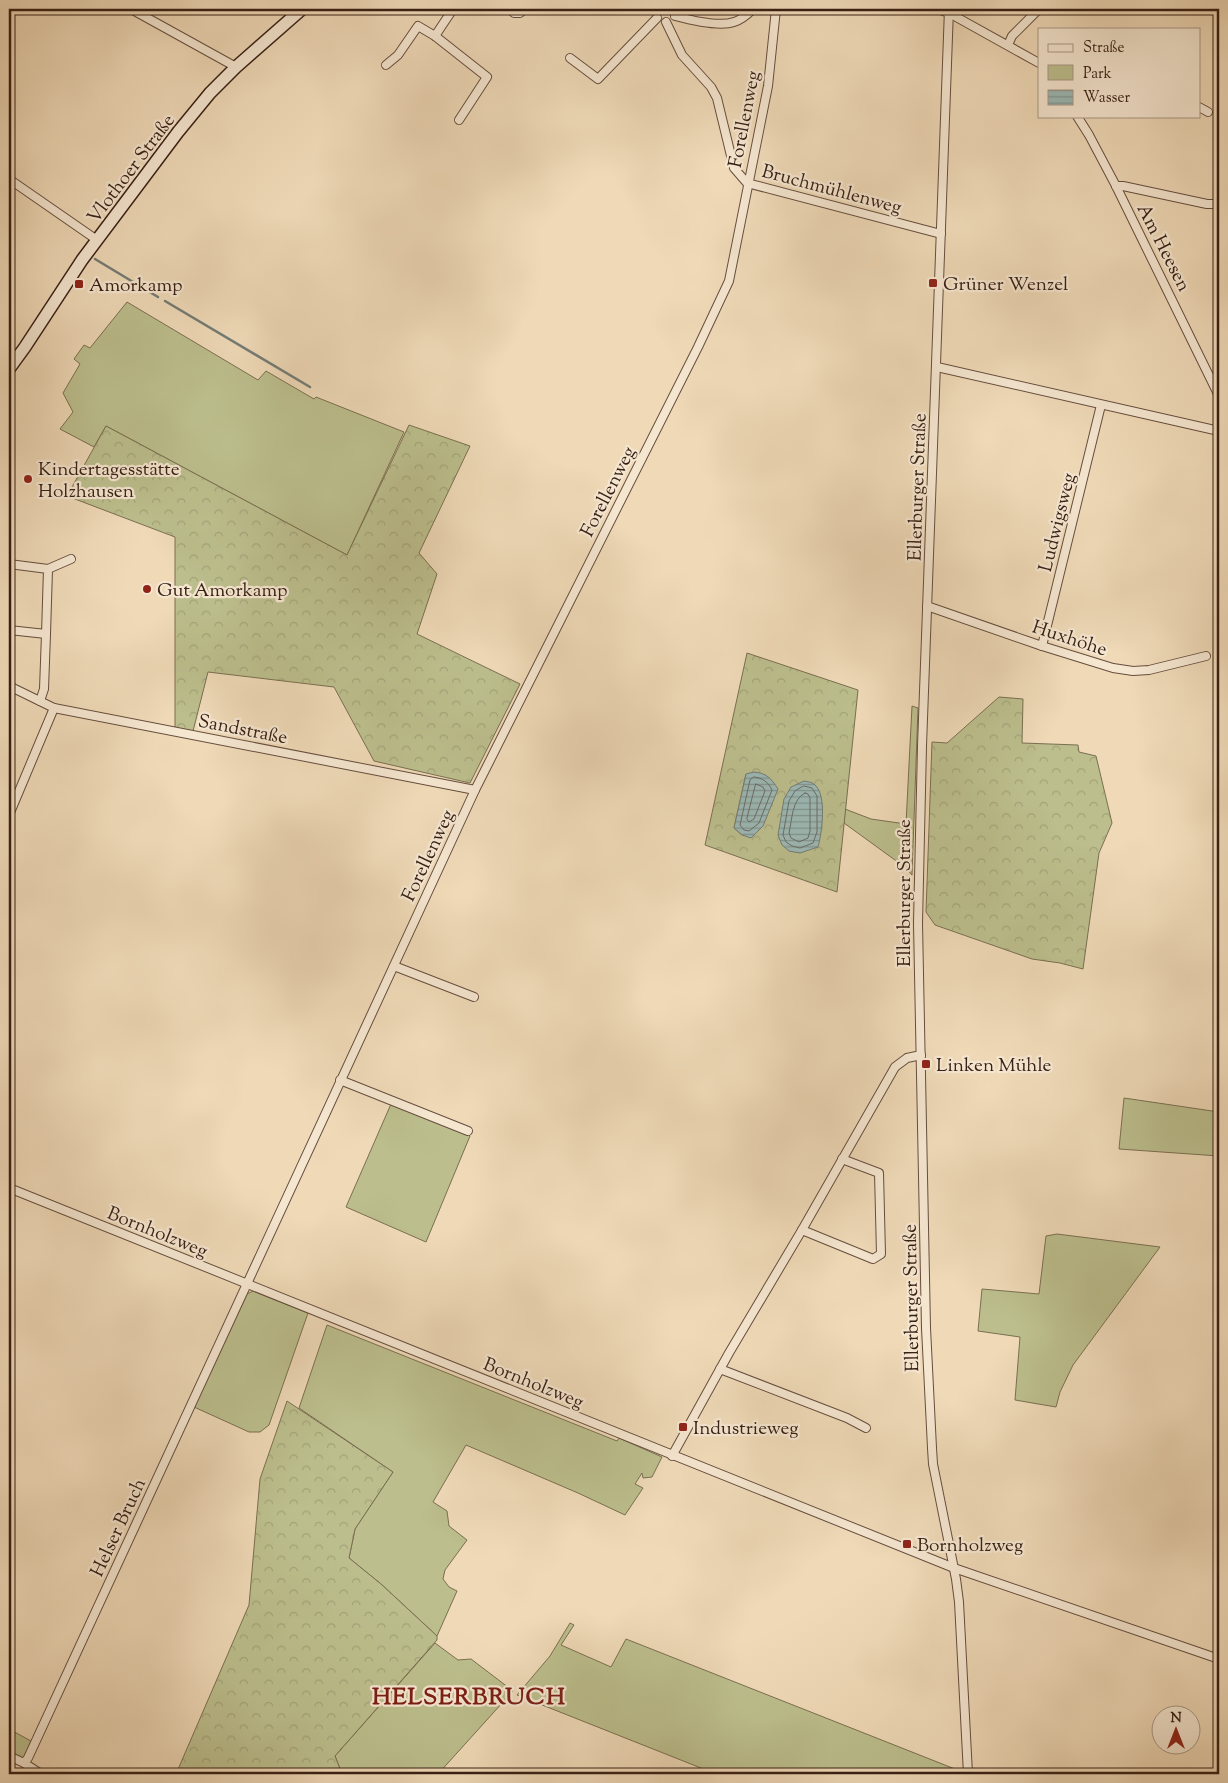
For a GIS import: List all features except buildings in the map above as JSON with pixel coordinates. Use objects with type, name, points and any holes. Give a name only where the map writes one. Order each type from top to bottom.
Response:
[{"type":"street","points":[[131,9],[236,67]]},
{"type":"street","name":"Vlothoer Straße","points":[[9,369],[82,260],[178,132],[210,93],[236,67],[302,9]]},
{"type":"street","points":[[435,36],[453,9]]},
{"type":"street","points":[[510,9],[514,13],[520,13],[524,9]]},
{"type":"street","points":[[570,58],[598,79],[656,13],[661,21],[666,22],[671,20],[675,12],[710,22],[733,22],[753,9]]},
{"type":"street","name":"Forellenweg","points":[[246,1284],[475,790],[729,281],[747,183],[768,86],[776,9]]},
{"type":"street","points":[[938,9],[949,11],[1038,61]]},
{"type":"street","points":[[1008,45],[1012,36],[1038,9]]},
{"type":"street","name":"Ellerburger Straße","points":[[949,11],[927,606],[918,924],[926,1328],[931,1440],[934,1472],[954,1568],[961,1630],[968,1774]]},
{"type":"street","name":"Bruchmühlenweg","points":[[666,22],[682,55],[711,87],[717,98],[734,168],[747,183],[941,234]]},
{"type":"street","points":[[386,65],[398,54],[418,26],[435,36],[487,77],[459,120]]},
{"type":"street","points":[[1200,108],[1208,112]]},
{"type":"street","name":"Am Heesen","points":[[1078,118],[1116,186],[1217,385],[1219,396]]},
{"type":"street","points":[[9,179],[97,240]]},
{"type":"street","points":[[1116,186],[1207,204],[1219,204]]},
{"type":"street","points":[[936,367],[1219,431]]},
{"type":"street","name":"Ludwigsweg","points":[[1042,646],[1101,405]]},
{"type":"street","points":[[9,564],[48,569],[70,559]]},
{"type":"street","points":[[40,701],[44,689],[48,569]]},
{"type":"street","name":"Huxhöhe","points":[[927,606],[1042,646],[1113,668],[1133,671],[1149,670],[1206,656]]},
{"type":"street","points":[[9,630],[46,634]]},
{"type":"street","name":"Sandstraße","points":[[9,686],[54,708],[475,790]]},
{"type":"street","points":[[9,815],[54,708]]},
{"type":"street","points":[[394,966],[474,997]]},
{"type":"street","points":[[672,1456],[720,1369],[895,1067],[907,1058],[921,1055]]},
{"type":"street","points":[[340,1080],[468,1131]]},
{"type":"street","points":[[802,1230],[873,1258],[881,1254],[879,1173],[842,1158]]},
{"type":"street","name":"Bornholzweg","points":[[9,1188],[954,1568],[1219,1659]]},
{"type":"street","name":"Helser Bruch","points":[[24,1763],[28,1758],[246,1284]]},
{"type":"street","points":[[720,1369],[847,1418],[866,1428]]},
{"type":"street","points":[[9,1756],[41,1774]]},
{"type":"green space","points":[[127,302],[258,380],[266,371],[314,399],[316,397],[404,432],[347,555],[106,426],[94,447],[60,429],[73,412],[63,393],[80,364],[74,359],[84,345],[90,348]]},
{"type":"green space","points":[[409,425],[470,446],[419,553],[437,574],[417,634],[520,684],[470,783],[374,761],[334,687],[208,672],[193,731],[175,728],[175,537],[67,496],[106,426],[347,555]]},
{"type":"green space","points":[[747,653],[858,690],[837,892],[705,845]],"holes":[[[746,774],[742,835],[734,828]]]},
{"type":"green space","points":[[999,697],[1023,699],[1022,743],[1078,745],[1079,752],[1096,756],[1112,823],[1099,853],[1083,969],[1032,959],[935,925],[926,912],[932,742],[947,743]]},
{"type":"green space","points":[[912,706],[918,708],[912,875],[906,868],[844,823],[845,809],[871,819],[906,824]]},
{"type":"green space","points":[[1124,1098],[1219,1112],[1219,1156],[1119,1149]]},
{"type":"green space","points":[[391,1104],[470,1136],[426,1242],[346,1207]]},
{"type":"green space","points":[[1057,1234],[1160,1247],[1073,1365],[1060,1392],[1056,1407],[1015,1400],[1020,1337],[978,1331],[982,1289],[1039,1294],[1046,1236]]},
{"type":"green space","points":[[253,1291],[308,1313],[269,1425],[260,1432],[249,1432],[194,1407],[247,1294]]},
{"type":"green space","points":[[327,1325],[617,1441],[619,1438],[662,1457],[652,1477],[643,1478],[642,1473],[635,1484],[643,1488],[625,1515],[466,1445],[433,1502],[447,1511],[449,1526],[467,1540],[445,1570],[443,1579],[449,1587],[457,1591],[437,1636],[381,1584],[349,1558],[355,1529],[393,1472],[299,1408]]},
{"type":"green space","points":[[287,1401],[393,1472],[355,1529],[349,1558],[381,1584],[437,1636],[437,1640],[335,1756],[342,1774],[176,1774],[249,1605],[260,1479]]},
{"type":"green space","points":[[570,1623],[574,1625],[561,1645],[611,1667],[626,1639],[960,1771],[960,1774],[716,1774],[517,1695],[550,1656]]},
{"type":"green space","points":[[435,1643],[458,1660],[471,1659],[513,1691],[438,1774],[342,1774],[335,1756]]},
{"type":"green space","points":[[9,1729],[31,1741],[24,1759],[9,1751]]},
{"type":"water","points":[[754,772],[768,777],[778,789],[763,826],[751,838],[742,835],[734,828],[746,774]]},
{"type":"water","points":[[804,781],[813,783],[819,790],[822,805],[821,833],[818,847],[800,853],[789,851],[782,845],[778,835],[784,799],[791,787]]},
{"type":"waterway","points":[[95,259],[158,297]]},
{"type":"waterway","points":[[165,301],[310,387]]},
{"type":"waterway","points":[[9,337],[14,341]]},
{"type":"place","name":"Grüner Wenzel","points":[[933,283]]},
{"type":"place","name":"Amorkamp","points":[[79,284]]},
{"type":"place","name":"Kindertagesstätte Holzhausen","points":[[28,479]]},
{"type":"place","name":"Gut Amorkamp","points":[[147,589]]},
{"type":"place","name":"Linken Mühle","points":[[926,1064]]},
{"type":"place","name":"Industrieweg","points":[[683,1427]]},
{"type":"place","name":"Bornholzweg","points":[[907,1544]]},
{"type":"district","name":"HELSERBRUCH","points":[[469,1696]]}]
